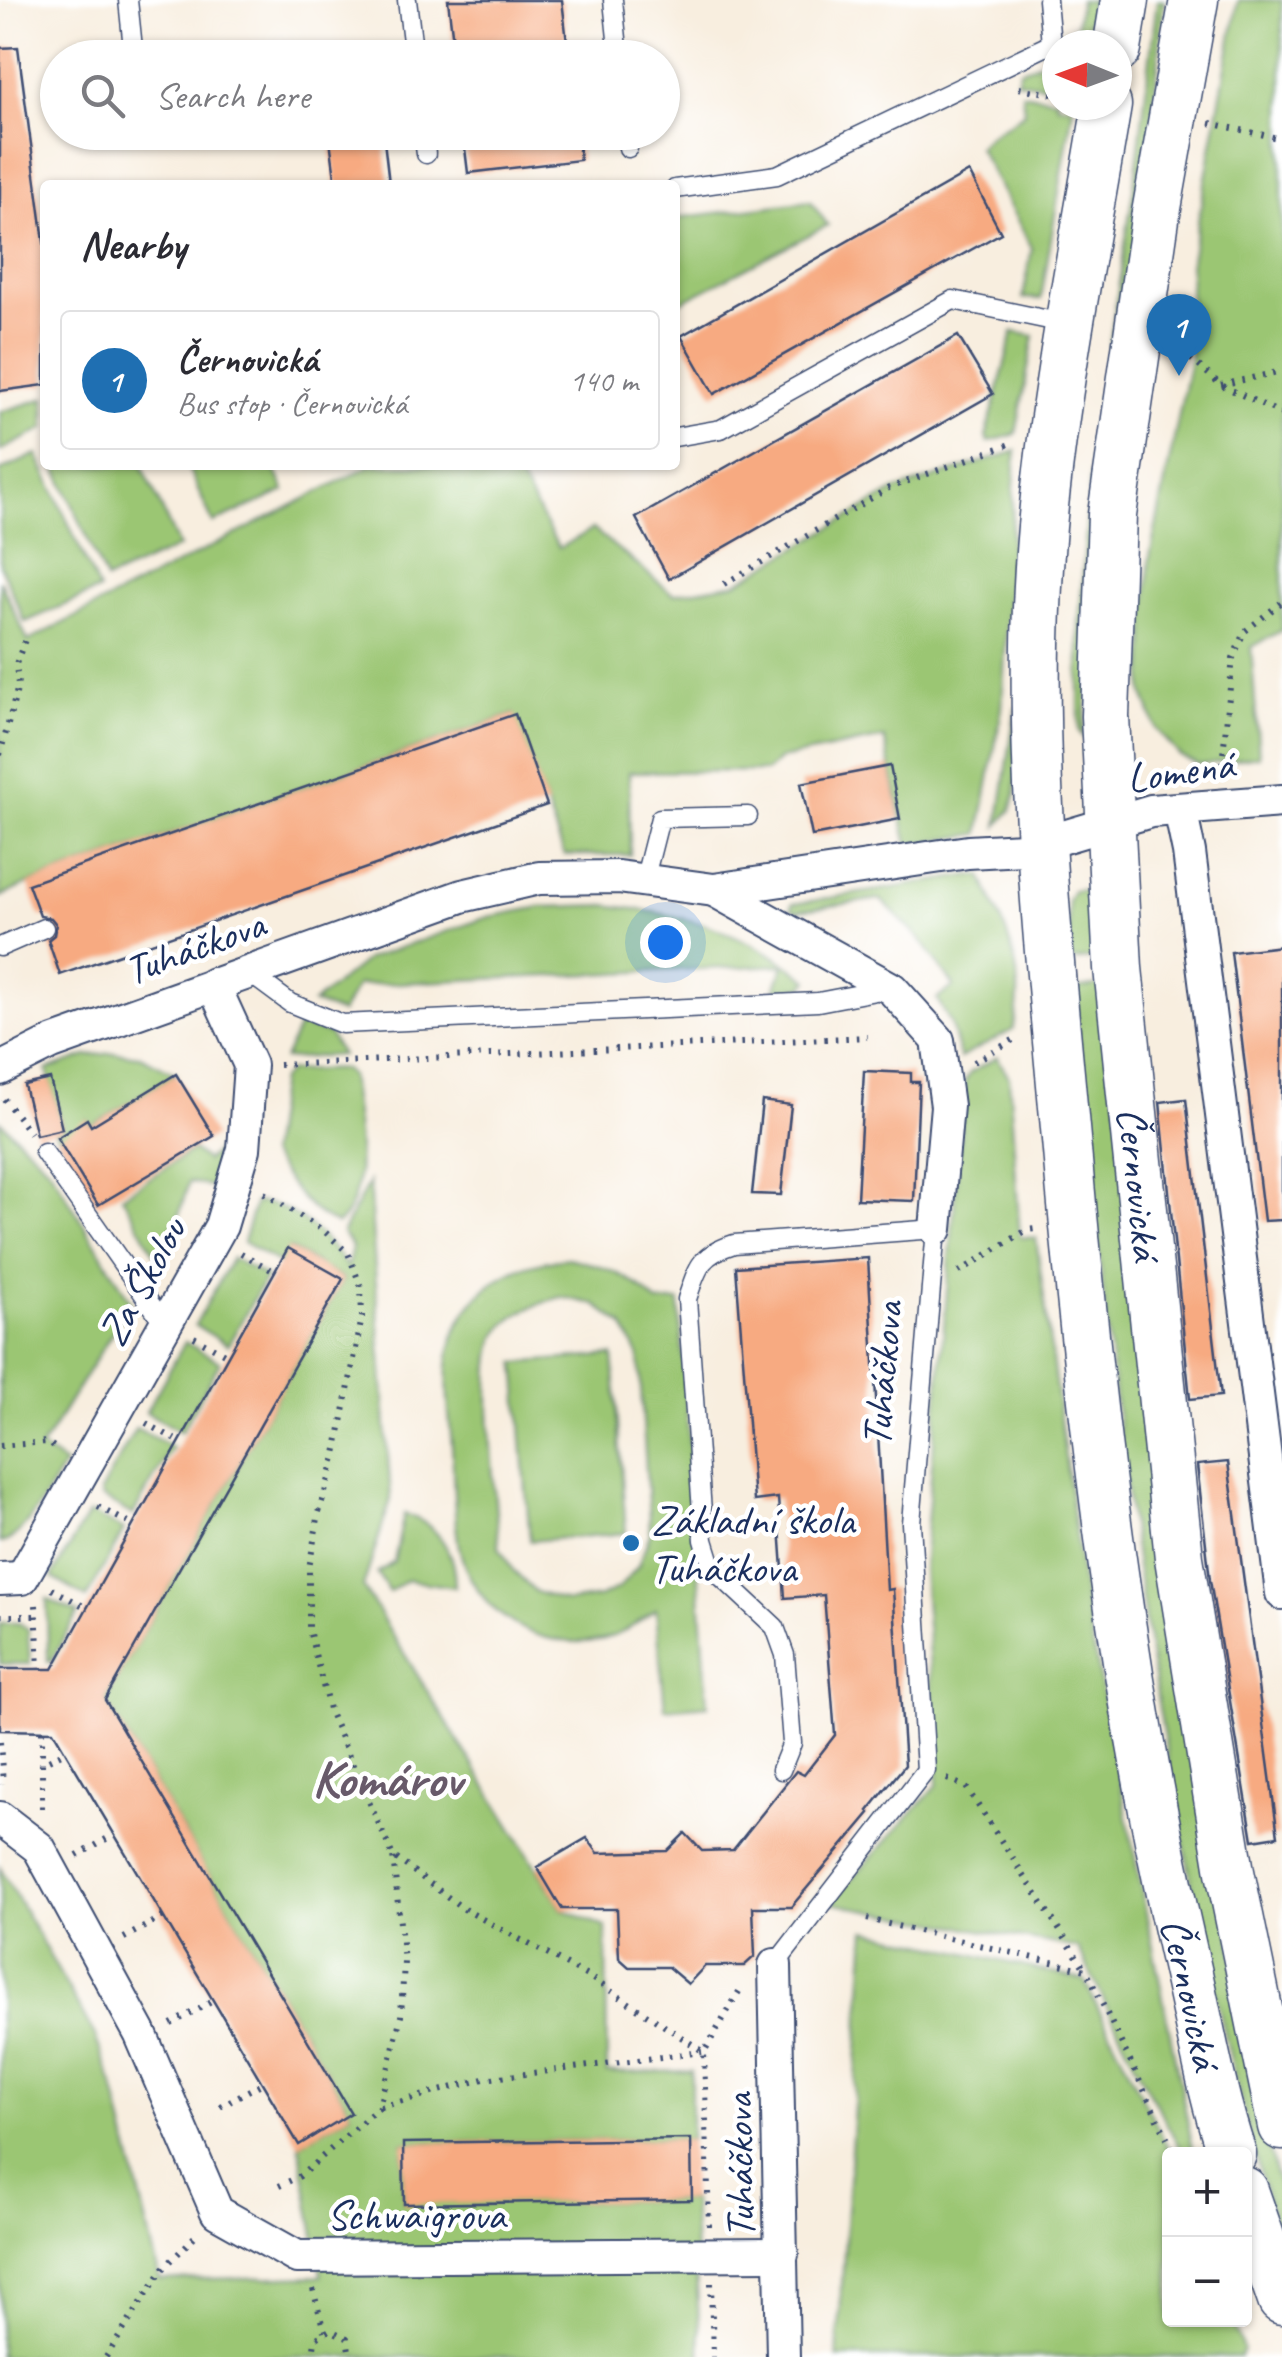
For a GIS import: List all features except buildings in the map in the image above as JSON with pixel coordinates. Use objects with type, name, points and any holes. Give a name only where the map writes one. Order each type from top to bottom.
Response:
[{"type":"main road","points":[[1120,30],[1125,0]]},
{"type":"main road","name":"Černovická","points":[[1194,0],[1155,219],[1112,515],[1100,826],[1179,1558],[1230,1872],[1282,2126]]},
{"type":"main road","name":"Černovická","points":[[1104,120],[1044,508],[1037,723],[1042,843],[1076,1252],[1112,1566],[1166,1879],[1230,2147]]},
{"type":"main road","points":[[1252,2213],[1282,2300]]},
{"type":"street","name":"Lomená","points":[[1100,826],[1151,810],[1282,801]]},
{"type":"street","points":[[1180,809],[1191,870],[1282,1594]]},
{"type":"street","name":"Tuháčkova","points":[[0,1069],[52,1043],[214,984],[481,892],[539,878],[618,877],[714,890],[968,852],[1022,848],[1100,826]]},
{"type":"street","name":"Tuháčkova","points":[[714,890],[892,988],[938,1040],[947,1106],[936,1228]]},
{"type":"street","name":"Za Školou","points":[[22,1580],[175,1329],[221,1226],[244,1149],[250,1065],[214,984]]},
{"type":"street","points":[[0,1818],[38,1848],[66,1898],[140,2033],[217,2212]]},
{"type":"street","name":"Tuháčkova","points":[[763,1970],[782,2254],[783,2357]]},
{"type":"street","name":"Schwaigrova","points":[[217,2212],[297,2257],[782,2254]]},
{"type":"lane","points":[[128,0],[132,40]]},
{"type":"lane","points":[[407,0],[412,40]]},
{"type":"lane","points":[[613,0],[617,40]]},
{"type":"lane","points":[[680,188],[777,176],[1051,44],[1047,0]]},
{"type":"lane","points":[[426,150],[426,154]]},
{"type":"lane","points":[[680,436],[721,429],[952,300],[1070,325]]},
{"type":"lane","points":[[644,880],[660,818],[748,816]]},
{"type":"lane","points":[[0,947],[44,928]]},
{"type":"lane","points":[[248,972],[290,1003],[342,1024],[818,1002],[892,988]]},
{"type":"lane","points":[[44,1152],[175,1329]]},
{"type":"lane","points":[[781,1770],[792,1742],[785,1656],[775,1627],[713,1569],[704,1540],[687,1299],[698,1264],[715,1250],[734,1244],[936,1228]]},
{"type":"lane","name":"Tuháčkova","points":[[926,1770],[910,1523],[936,1228]]},
{"type":"lane","points":[[763,1970],[926,1770]]},
{"type":"path","points":[[1203,121],[1282,139]]},
{"type":"path","points":[[1183,352],[1221,384],[1282,414]]},
{"type":"path","points":[[1221,384],[1282,372]]},
{"type":"path","points":[[724,584],[889,488],[964,458],[1054,432]]},
{"type":"path","points":[[1220,778],[1233,658],[1244,632],[1282,602]]},
{"type":"path","points":[[0,755],[18,686],[16,664],[26,638]]},
{"type":"path","points":[[943,1080],[1025,1033]]},
{"type":"path","points":[[278,1065],[867,1037]]},
{"type":"path","points":[[0,1096],[44,1152]]},
{"type":"path","points":[[256,1188],[324,1232],[348,1253],[362,1286],[362,1317],[336,1454],[318,1513],[310,1568],[309,1630],[330,1712],[393,1856],[404,1962],[401,2016],[379,2107]]},
{"type":"path","points":[[954,1275],[1027,1230],[1046,1227]]},
{"type":"path","points":[[231,1248],[275,1272]]},
{"type":"path","points":[[175,1329],[228,1356]]},
{"type":"path","points":[[136,1418],[180,1442]]},
{"type":"path","points":[[0,1446],[46,1442]]},
{"type":"path","points":[[88,1502],[133,1526]]},
{"type":"path","points":[[22,1580],[87,1608]]},
{"type":"path","points":[[22,1580],[36,1604],[39,1669]]},
{"type":"path","points":[[0,1616],[36,1616]]},
{"type":"path","points":[[42,1731],[42,1814]]},
{"type":"path","points":[[0,1742],[2,1784]]},
{"type":"path","points":[[42,1763],[66,1752]]},
{"type":"path","points":[[926,1770],[966,1787],[1086,1970],[1173,2147]]},
{"type":"path","points":[[72,1859],[115,1834]]},
{"type":"path","points":[[393,1856],[464,1909],[590,1978],[704,2052]]},
{"type":"path","points":[[119,1942],[164,1916]]},
{"type":"path","points":[[867,1919],[1086,1970]]},
{"type":"path","points":[[710,2231],[704,2052],[763,1970]]},
{"type":"path","points":[[170,2024],[214,2001]]},
{"type":"path","points":[[278,2186],[300,2176],[379,2107],[484,2079],[704,2052]]},
{"type":"path","points":[[220,2106],[263,2083]]},
{"type":"path","points":[[106,2357],[163,2269],[217,2212]]},
{"type":"path","points":[[710,2274],[713,2357]]},
{"type":"path","points":[[313,2357],[315,2339],[330,2330],[347,2338],[350,2357]]},
{"type":"green space","points":[[1080,0],[1092,0],[1087,30],[1074,30]]},
{"type":"green space","points":[[1157,0],[1164,0],[1158,65],[1083,737],[1079,731],[1079,623],[1091,466],[1136,172]]},
{"type":"green space","points":[[1238,0],[1282,0],[1282,630],[1251,647],[1259,756],[1199,765],[1181,757],[1156,728],[1143,690],[1149,561],[1190,360],[1190,265]]},
{"type":"green space","points":[[1042,61],[1042,85],[1017,81],[1020,70]]},
{"type":"green space","points":[[1022,93],[1042,96],[1042,120],[1071,120],[1041,299],[1023,298],[1032,248],[978,147],[1024,112]]},
{"type":"green space","points":[[810,201],[828,225],[680,302],[680,217]]},
{"type":"green space","points":[[1013,332],[1034,336],[1016,434],[988,442],[986,437]]},
{"type":"green space","points":[[40,400],[40,431],[0,451],[0,412]]},
{"type":"green space","points":[[1016,451],[1002,708],[979,834],[908,845],[884,738],[780,759],[767,771],[629,772],[630,855],[564,855],[514,714],[0,897],[0,580],[28,641],[361,470],[515,470],[559,548],[593,529],[673,594],[736,583],[894,491]]},
{"type":"green space","points":[[37,454],[40,470],[44,470],[99,590],[25,622],[0,565],[0,471]]},
{"type":"green space","points":[[57,470],[144,470],[179,547],[106,580]]},
{"type":"green space","points":[[189,470],[275,470],[285,491],[213,523]]},
{"type":"green space","points":[[1016,707],[1016,795],[1011,810],[998,826]]},
{"type":"green space","points":[[982,876],[1006,932],[1016,969],[1017,1008],[1013,1030],[960,1058],[950,1022],[937,999],[954,986],[921,940],[880,899],[796,911],[791,908],[792,904]]},
{"type":"green space","points":[[1081,890],[1092,899],[1096,958],[1071,961],[1068,901],[1073,891]]},
{"type":"green space","points":[[605,905],[661,913],[713,927],[761,948],[809,980],[803,987],[775,989],[784,965],[357,985],[341,1013],[313,1003],[367,959],[488,917],[541,907]]},
{"type":"green space","points":[[1101,985],[1253,2092],[1282,2196],[1282,2246],[1240,2097],[1205,1946],[1180,1827],[1140,1589],[1109,1350],[1074,989]]},
{"type":"green space","points":[[299,1026],[329,1034],[341,1055],[284,1059]]},
{"type":"green space","points":[[86,1056],[140,1056],[176,1074],[91,1126],[87,1120],[61,1144],[55,1131],[62,1128],[47,1070]]},
{"type":"green space","points":[[997,1057],[1009,1077],[1020,1237],[1036,1238],[1085,1605],[1193,2147],[1179,2147],[1078,1948],[830,1903],[938,1784],[923,1569],[965,1081],[970,1073]]},
{"type":"green space","points":[[344,1069],[350,1075],[358,1175],[355,1195],[337,1224],[307,1204],[269,1154],[280,1080],[289,1071]]},
{"type":"green space","points":[[0,1121],[50,1169],[131,1302],[41,1448],[65,1464],[27,1522],[9,1540],[0,1543]]},
{"type":"green space","points":[[220,1148],[224,1151],[215,1187],[189,1182],[179,1215],[156,1256],[122,1196],[193,1150],[206,1161]]},
{"type":"green space","points":[[369,1182],[391,1499],[363,1587],[562,1909],[606,1927],[607,2073],[691,2071],[691,2139],[403,2143],[404,2203],[692,2200],[701,2357],[0,2357],[0,1868],[95,2036],[115,2090],[160,2280],[322,2276],[299,2145],[351,2113],[105,1700],[343,1279],[289,1248],[280,1264],[243,1242],[255,1202],[295,1215],[329,1244],[347,1267],[352,1247],[342,1233]]},
{"type":"green space","points":[[232,1258],[266,1277],[228,1345],[195,1325]]},
{"type":"green space","points":[[568,1258],[616,1273],[658,1303],[679,1301],[708,1705],[665,1709],[656,1609],[611,1637],[580,1642],[556,1640],[533,1634],[494,1609],[467,1570],[456,1523],[447,1393],[453,1340],[469,1307],[490,1285],[513,1271]],"holes":[[[561,1297],[594,1304],[623,1325],[639,1357],[650,1534],[638,1566],[619,1588],[600,1597],[567,1602],[536,1592],[512,1569],[499,1547],[489,1406],[491,1353],[502,1329],[524,1311]]]},
{"type":"green space","points":[[185,1342],[220,1362],[181,1432],[146,1412]]},
{"type":"green space","points":[[613,1355],[626,1533],[530,1541],[516,1363]]},
{"type":"green space","points":[[136,1428],[172,1447],[133,1515],[101,1497],[100,1492]]},
{"type":"green space","points":[[89,1513],[124,1530],[87,1598],[53,1578],[53,1574]]},
{"type":"green space","points":[[404,1514],[427,1525],[443,1541],[452,1562],[455,1587],[407,1580],[389,1592],[377,1573],[394,1562]]},
{"type":"green space","points":[[47,1599],[78,1613],[51,1661],[48,1661]]},
{"type":"green space","points":[[0,1623],[19,1623],[28,1629],[30,1664],[0,1664]]},
{"type":"green space","points":[[866,1930],[1084,1980],[1168,2147],[1162,2147],[1162,2327],[1235,2327],[1243,2350],[1240,2357],[837,2357]]},
{"type":"place","name":"Černovická","points":[[1179,376]]},
{"type":"place","name":"Základní škola Tuháčkova","points":[[631,1543]]},
{"type":"district","name":"Komárov","points":[[387,1778]]}]
